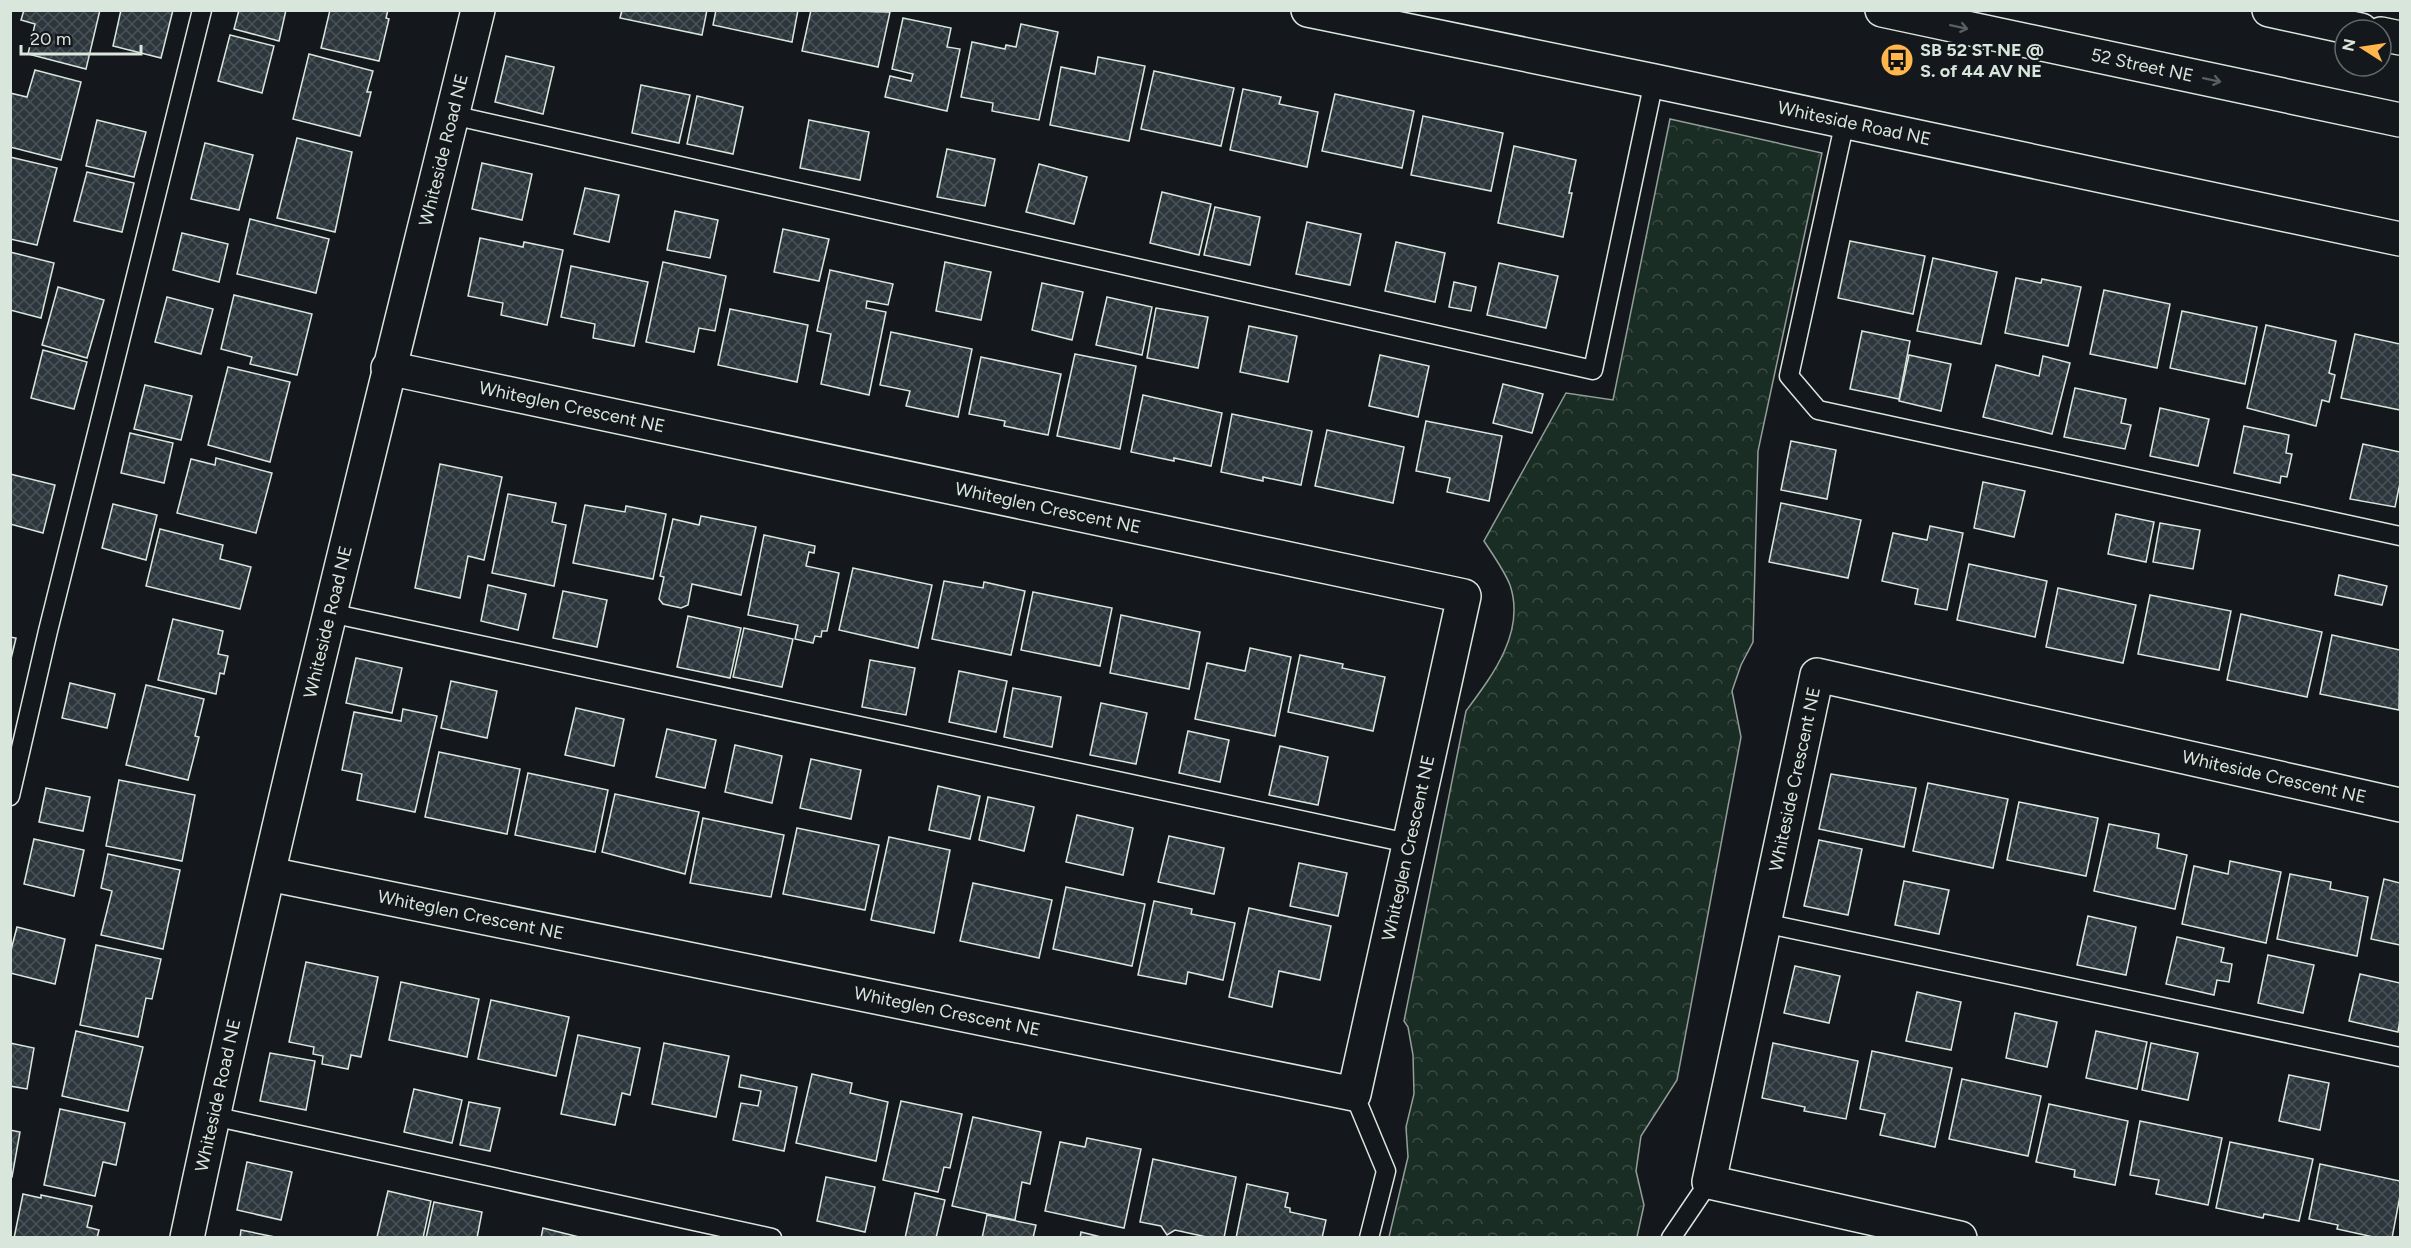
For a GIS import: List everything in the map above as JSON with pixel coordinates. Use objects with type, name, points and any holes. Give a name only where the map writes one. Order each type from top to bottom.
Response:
[{"type":"street","name":"Whiteside Road NE","points":[[187,1238],[213,1116],[388,368],[478,10]]},
{"type":"street","name":"Whiteside Road NE","points":[[1308,10],[2400,239]]},
{"type":"street","name":"52 Street NE","points":[[1882,10],[2400,120]]},
{"type":"street","points":[[2269,10],[2333,24]]},
{"type":"street","name":"Whiteglen Crescent NE","points":[[269,874],[1354,1094],[1464,596],[388,368]]},
{"type":"street","name":"Whiteside Crescent NE","points":[[1709,1182],[1817,675],[2400,805]]},
{"type":"street","points":[[1709,1182],[1960,1238]]},
{"type":"lane","points":[[10,796],[48,630],[202,10]]},
{"type":"lane","points":[[452,115],[1593,370],[1654,81]]},
{"type":"lane","points":[[1845,121],[1789,376],[1818,410],[2400,536]]},
{"type":"lane","points":[[330,613],[1408,843]]},
{"type":"lane","points":[[1764,923],[2400,1057]]},
{"type":"lane","points":[[1354,1094],[1386,1171],[1369,1238]]},
{"type":"lane","points":[[213,1116],[772,1238]]},
{"type":"lane","points":[[1671,1238],[1709,1182]]},
{"type":"green space","points":[[1670,119],[1822,153],[1758,451],[1753,642],[1741,665],[1732,691],[1741,737],[1677,1080],[1641,1136],[1636,1171],[1644,1205],[1637,1237],[1389,1237],[1408,1157],[1406,1127],[1414,1094],[1413,1055],[1408,1027],[1404,1021],[1466,711],[1496,668],[1510,636],[1514,620],[1514,602],[1510,585],[1484,541],[1566,393],[1613,400]]},
{"type":"building","points":[[24,10],[100,10],[86,69],[28,54],[35,24],[21,20]]},
{"type":"building","points":[[121,10],[173,10],[161,58],[113,46]]},
{"type":"building","points":[[239,10],[286,10],[279,41],[234,29]]},
{"type":"building","points":[[330,10],[388,10],[386,18],[389,19],[379,61],[321,48]]},
{"type":"building","points":[[622,10],[707,10],[702,35],[620,18]]},
{"type":"building","points":[[716,10],[798,10],[792,42],[713,25]]},
{"type":"building","points":[[811,10],[890,12],[878,67],[802,51]]},
{"type":"building","points":[[903,18],[951,28],[947,47],[960,49],[947,111],[885,97],[890,76],[911,81],[913,74],[892,69]]},
{"type":"building","points":[[1021,24],[1058,32],[1039,120],[992,111],[993,103],[961,97],[972,42],[1005,49],[1006,45],[1016,47]]},
{"type":"building","points":[[230,35],[274,46],[262,93],[218,81]]},
{"type":"building","points":[[309,54],[373,71],[367,92],[371,92],[360,136],[293,119]]},
{"type":"building","points":[[506,56],[554,67],[543,114],[495,102]]},
{"type":"building","points":[[1098,57],[1145,66],[1129,141],[1050,125],[1061,67],[1095,74]]},
{"type":"building","points":[[35,70],[81,82],[61,160],[10,147],[10,93],[27,97]]},
{"type":"building","points":[[1154,71],[1234,88],[1221,146],[1141,129]]},
{"type":"building","points":[[641,85],[690,95],[679,143],[632,133]]},
{"type":"building","points":[[1243,89],[1281,97],[1279,104],[1318,112],[1307,167],[1230,150]]},
{"type":"building","points":[[1335,94],[1414,111],[1402,168],[1322,151]]},
{"type":"building","points":[[697,96],[743,107],[733,154],[687,144]]},
{"type":"building","points":[[1423,116],[1503,133],[1491,191],[1411,175]]},
{"type":"building","points":[[97,120],[146,132],[134,177],[86,166]]},
{"type":"building","points":[[809,120],[869,132],[860,180],[800,168]]},
{"type":"building","points":[[297,138],[352,152],[335,232],[277,218]]},
{"type":"building","points":[[205,143],[253,155],[239,210],[191,199]]},
{"type":"building","points":[[1514,146],[1576,160],[1563,237],[1498,223]]},
{"type":"building","points":[[947,149],[995,159],[985,206],[937,197]]},
{"type":"building","points":[[10,157],[57,168],[37,245],[10,239]]},
{"type":"building","points":[[482,163],[532,174],[522,220],[472,209]]},
{"type":"building","points":[[1039,164],[1087,177],[1074,224],[1026,212]]},
{"type":"building","points":[[87,172],[134,183],[122,232],[74,221]]},
{"type":"building","points":[[585,188],[619,195],[609,242],[574,234]]},
{"type":"building","points":[[1162,192],[1211,204],[1199,255],[1150,243]]},
{"type":"building","points":[[1215,207],[1260,217],[1250,265],[1204,255]]},
{"type":"building","points":[[675,211],[718,220],[710,258],[667,250]]},
{"type":"building","points":[[250,219],[329,239],[316,293],[237,274]]},
{"type":"building","points":[[1307,222],[1361,234],[1350,285],[1296,274]]},
{"type":"building","points":[[783,229],[829,239],[819,281],[774,272]]},
{"type":"building","points":[[182,233],[228,244],[219,282],[173,270]]},
{"type":"building","points":[[480,238],[523,247],[524,242],[563,250],[547,325],[501,315],[503,303],[468,296]]},
{"type":"building","points":[[1850,241],[1925,256],[1913,314],[1838,298]]},
{"type":"building","points":[[1396,242],[1445,253],[1435,302],[1385,291]]},
{"type":"building","points":[[10,252],[54,263],[41,318],[10,310]]},
{"type":"building","points":[[1933,258],[1997,272],[1981,344],[1917,331]]},
{"type":"building","points":[[663,262],[726,276],[715,331],[699,328],[694,352],[646,342]]},
{"type":"building","points":[[945,262],[991,272],[981,320],[936,311]]},
{"type":"building","points":[[1499,263],[1558,276],[1546,328],[1487,315]]},
{"type":"building","points":[[571,266],[648,282],[634,346],[593,338],[595,324],[561,317]]},
{"type":"building","points":[[830,270],[893,284],[888,305],[867,301],[866,308],[886,312],[869,395],[821,384],[831,334],[817,331]]},
{"type":"building","points":[[2016,278],[2041,283],[2042,279],[2081,287],[2068,346],[2005,333]]},
{"type":"building","points":[[1454,282],[1476,287],[1471,311],[1449,307]]},
{"type":"building","points":[[1042,283],[1083,292],[1072,340],[1032,330]]},
{"type":"building","points":[[58,287],[104,300],[87,358],[42,345]]},
{"type":"building","points":[[2104,290],[2170,304],[2157,368],[2090,354]]},
{"type":"building","points":[[234,295],[312,314],[297,375],[250,364],[252,357],[221,349]]},
{"type":"building","points":[[167,297],[213,309],[201,354],[155,342]]},
{"type":"building","points":[[1107,297],[1152,307],[1142,355],[1096,345]]},
{"type":"building","points":[[1156,308],[1208,317],[1198,368],[1147,358]]},
{"type":"building","points":[[730,309],[808,325],[797,382],[718,365]]},
{"type":"building","points":[[2182,311],[2257,327],[2245,384],[2170,368]]},
{"type":"building","points":[[2266,325],[2336,341],[2329,373],[2335,375],[2329,402],[2322,400],[2316,426],[2247,408]]},
{"type":"building","points":[[1249,326],[1297,336],[1288,382],[1240,372]]},
{"type":"building","points":[[1862,331],[1910,341],[1899,399],[1850,389]]},
{"type":"building","points":[[891,332],[972,349],[958,417],[906,406],[910,391],[880,385]]},
{"type":"building","points":[[2355,334],[2400,344],[2400,410],[2341,398]]},
{"type":"building","points":[[43,350],[87,362],[74,409],[31,398]]},
{"type":"building","points":[[1075,354],[1136,366],[1120,449],[1057,436]]},
{"type":"building","points":[[1380,355],[1429,366],[1418,417],[1369,406]]},
{"type":"building","points":[[1909,355],[1951,364],[1941,411],[1899,401]]},
{"type":"building","points":[[2043,356],[2070,363],[2052,434],[1983,417],[1996,365],[2039,376]]},
{"type":"building","points":[[981,357],[1061,374],[1048,435],[1004,426],[1005,421],[969,414]]},
{"type":"building","points":[[228,367],[290,382],[270,462],[208,445]]},
{"type":"building","points":[[1503,384],[1543,394],[1532,433],[1493,423]]},
{"type":"building","points":[[145,385],[192,396],[181,440],[134,429]]},
{"type":"building","points":[[2075,388],[2126,399],[2121,423],[2131,425],[2125,449],[2064,437]]},
{"type":"building","points":[[1143,395],[1222,413],[1211,466],[1131,452]]},
{"type":"building","points":[[2160,408],[2209,419],[2198,466],[2150,456]]},
{"type":"building","points":[[1232,414],[1312,431],[1301,485],[1263,477],[1263,481],[1221,472]]},
{"type":"building","points":[[1426,421],[1502,436],[1489,501],[1447,492],[1450,478],[1416,471]]},
{"type":"building","points":[[2244,426],[2289,435],[2286,453],[2292,454],[2287,477],[2281,476],[2280,483],[2234,473]]},
{"type":"building","points":[[1327,430],[1404,447],[1393,503],[1315,486]]},
{"type":"building","points":[[130,433],[173,443],[164,483],[121,473]]},
{"type":"building","points":[[1791,441],[1836,450],[1827,499],[1781,490]]},
{"type":"building","points":[[2363,444],[2400,452],[2400,483],[2395,507],[2350,499]]},
{"type":"building","points":[[216,458],[272,473],[256,533],[177,513],[191,459],[215,465]]},
{"type":"building","points":[[440,464],[502,477],[484,560],[468,556],[460,598],[415,588]]},
{"type":"building","points":[[10,474],[55,485],[43,533],[10,524]]},
{"type":"building","points":[[1983,482],[2025,491],[2014,537],[1974,528]]},
{"type":"building","points":[[508,494],[556,503],[552,522],[566,525],[554,586],[492,573]]},
{"type":"building","points":[[1781,503],[1861,520],[1848,578],[1769,562]]},
{"type":"building","points":[[113,504],[157,515],[146,560],[102,548]]},
{"type":"building","points":[[585,505],[625,512],[626,506],[666,514],[653,579],[573,563]]},
{"type":"building","points":[[2116,514],[2154,522],[2146,562],[2108,554]]},
{"type":"building","points":[[701,516],[756,527],[741,595],[692,584],[688,605],[681,608],[663,604],[659,599],[664,577],[660,576],[673,519],[699,525]]},
{"type":"building","points":[[2160,523],[2200,530],[2193,569],[2153,562]]},
{"type":"building","points":[[1930,526],[1963,533],[1947,610],[1915,604],[1918,589],[1882,581],[1893,533],[1927,540]]},
{"type":"building","points":[[160,529],[223,545],[220,559],[251,567],[240,609],[146,586]]},
{"type":"building","points":[[764,535],[815,546],[814,553],[809,552],[806,566],[839,573],[827,631],[822,631],[821,637],[815,636],[813,643],[795,639],[798,625],[748,615]]},
{"type":"building","points":[[1969,564],[2047,581],[2035,637],[1957,620]]},
{"type":"building","points":[[853,568],[932,585],[918,648],[839,630]]},
{"type":"building","points":[[2339,575],[2387,586],[2382,605],[2335,595]]},
{"type":"building","points":[[944,581],[983,588],[984,582],[1025,591],[1011,655],[932,639]]},
{"type":"building","points":[[488,585],[526,594],[518,630],[481,621]]},
{"type":"building","points":[[2058,588],[2136,605],[2123,663],[2046,647]]},
{"type":"building","points":[[563,591],[607,600],[597,647],[553,638]]},
{"type":"building","points":[[1033,592],[1112,608],[1100,666],[1021,650]]},
{"type":"building","points":[[2150,595],[2231,611],[2219,670],[2138,654]]},
{"type":"building","points":[[2241,614],[2322,632],[2307,697],[2227,680]]},
{"type":"building","points":[[1121,615],[1200,632],[1189,689],[1110,673]]},
{"type":"building","points":[[688,616],[741,628],[730,678],[677,667]]},
{"type":"building","points":[[173,619],[223,631],[218,654],[228,656],[224,674],[220,673],[216,694],[158,680]]},
{"type":"building","points":[[744,628],[793,639],[782,687],[733,677]]},
{"type":"building","points":[[2332,635],[2400,650],[2399,710],[2320,694]]},
{"type":"building","points":[[10,637],[16,638],[10,663]]},
{"type":"building","points":[[1250,648],[1291,657],[1275,736],[1195,719],[1207,663],[1245,671]]},
{"type":"building","points":[[1300,655],[1343,664],[1342,668],[1385,677],[1373,731],[1288,712]]},
{"type":"building","points":[[356,658],[402,668],[392,713],[346,703]]},
{"type":"building","points":[[870,660],[915,668],[906,715],[862,707]]},
{"type":"building","points":[[959,671],[1007,681],[996,732],[949,722]]},
{"type":"building","points":[[451,681],[497,691],[487,738],[441,728]]},
{"type":"building","points":[[70,683],[115,694],[107,728],[62,718]]},
{"type":"building","points":[[146,685],[204,699],[195,736],[199,737],[188,780],[126,765]]},
{"type":"building","points":[[1013,688],[1061,697],[1052,747],[1004,737]]},
{"type":"building","points":[[1101,703],[1147,713],[1136,764],[1090,755]]},
{"type":"building","points":[[576,708],[624,719],[614,766],[565,755]]},
{"type":"building","points":[[403,709],[437,716],[415,812],[357,800],[362,774],[342,770],[354,712],[401,721]]},
{"type":"building","points":[[667,729],[716,740],[705,788],[656,777]]},
{"type":"building","points":[[1188,731],[1229,740],[1220,782],[1179,773]]},
{"type":"building","points":[[735,745],[782,756],[772,803],[725,792]]},
{"type":"building","points":[[1280,746],[1328,757],[1318,805],[1269,795]]},
{"type":"building","points":[[439,752],[520,769],[507,834],[425,817]]},
{"type":"building","points":[[811,759],[861,770],[851,819],[800,808]]},
{"type":"building","points":[[528,773],[608,790],[595,852],[515,835]]},
{"type":"building","points":[[1831,774],[1916,788],[1904,847],[1819,829]]},
{"type":"building","points":[[119,780],[195,795],[182,861],[106,846]]},
{"type":"building","points":[[1928,783],[2008,799],[1993,868],[1913,851]]},
{"type":"building","points":[[938,786],[980,796],[970,839],[929,830]]},
{"type":"building","points":[[46,788],[90,797],[83,831],[39,822]]},
{"type":"building","points":[[615,794],[699,812],[685,874],[602,852]]},
{"type":"building","points":[[988,797],[1034,807],[1024,851],[979,840]]},
{"type":"building","points":[[2019,802],[2098,818],[2086,876],[2007,860]]},
{"type":"building","points":[[1077,815],[1133,828],[1123,875],[1066,862]]},
{"type":"building","points":[[703,818],[784,835],[771,897],[690,883]]},
{"type":"building","points":[[2109,824],[2159,834],[2157,848],[2187,855],[2175,909],[2094,891]]},
{"type":"building","points":[[797,828],[879,845],[865,910],[783,894]]},
{"type":"building","points":[[1169,836],[1224,848],[1214,894],[1158,882]]},
{"type":"building","points":[[889,837],[950,850],[934,933],[871,920]]},
{"type":"building","points":[[34,839],[84,850],[74,896],[24,884]]},
{"type":"building","points":[[1819,840],[1862,849],[1848,915],[1804,906]]},
{"type":"building","points":[[108,854],[180,870],[163,949],[101,935],[112,891],[101,888]]},
{"type":"building","points":[[2230,861],[2281,872],[2266,943],[2182,924],[2194,866],[2228,874]]},
{"type":"building","points":[[1299,863],[1347,873],[1338,916],[1290,906]]},
{"type":"building","points":[[2290,874],[2331,882],[2330,889],[2368,897],[2357,956],[2277,939]]},
{"type":"building","points":[[2384,879],[2400,883],[2400,945],[2371,939]]},
{"type":"building","points":[[1904,881],[1949,890],[1939,934],[1895,925]]},
{"type":"building","points":[[973,883],[1052,900],[1039,958],[960,941]]},
{"type":"building","points":[[1066,887],[1145,904],[1132,966],[1053,949]]},
{"type":"building","points":[[1154,901],[1192,909],[1191,914],[1235,923],[1223,980],[1188,972],[1186,984],[1138,975]]},
{"type":"building","points":[[1249,908],[1331,926],[1320,980],[1279,971],[1272,1007],[1229,997]]},
{"type":"building","points":[[2088,916],[2136,927],[2126,975],[2077,965]]},
{"type":"building","points":[[17,927],[65,939],[55,984],[10,973],[10,954]]},
{"type":"building","points":[[2177,937],[2224,948],[2221,962],[2232,964],[2229,982],[2217,980],[2214,995],[2166,984]]},
{"type":"building","points":[[96,945],[161,959],[152,999],[146,998],[138,1037],[80,1025]]},
{"type":"building","points":[[2268,955],[2314,965],[2303,1013],[2258,1003]]},
{"type":"building","points":[[306,962],[378,977],[361,1057],[351,1055],[348,1069],[322,1064],[323,1056],[313,1054],[314,1047],[289,1042]]},
{"type":"building","points":[[1795,966],[1840,976],[1829,1023],[1784,1013]]},
{"type":"building","points":[[2360,974],[2400,983],[2398,1032],[2349,1021]]},
{"type":"building","points":[[401,982],[479,999],[467,1057],[389,1040]]},
{"type":"building","points":[[1917,992],[1961,1002],[1951,1050],[1906,1041]]},
{"type":"building","points":[[491,1000],[569,1017],[556,1076],[478,1059]]},
{"type":"building","points":[[2015,1013],[2057,1022],[2047,1067],[2006,1058]]},
{"type":"building","points":[[76,1031],[143,1047],[128,1111],[62,1096]]},
{"type":"building","points":[[2096,1031],[2147,1042],[2137,1089],[2086,1078]]},
{"type":"building","points":[[578,1035],[640,1048],[630,1095],[622,1093],[615,1125],[561,1114]]},
{"type":"building","points":[[10,1043],[34,1048],[27,1089],[10,1086]]},
{"type":"building","points":[[664,1043],[729,1056],[716,1117],[652,1104]]},
{"type":"building","points":[[1773,1043],[1858,1061],[1846,1119],[1804,1111],[1805,1107],[1762,1098]]},
{"type":"building","points":[[2151,1043],[2198,1053],[2188,1100],[2142,1090]]},
{"type":"building","points":[[1872,1051],[1952,1068],[1935,1147],[1880,1135],[1885,1114],[1860,1109]]},
{"type":"building","points":[[270,1053],[315,1061],[306,1110],[260,1101]]},
{"type":"building","points":[[812,1074],[852,1083],[850,1093],[888,1102],[876,1161],[796,1143]]},
{"type":"building","points":[[741,1075],[797,1087],[784,1151],[733,1140],[741,1103],[758,1106],[761,1091],[739,1087]]},
{"type":"building","points":[[2289,1075],[2329,1083],[2320,1130],[2279,1121]]},
{"type":"building","points":[[1962,1079],[2041,1096],[2028,1156],[1949,1139]]},
{"type":"building","points":[[414,1089],[462,1100],[452,1143],[404,1132]]},
{"type":"building","points":[[901,1101],[962,1114],[950,1168],[944,1167],[938,1192],[883,1180]]},
{"type":"building","points":[[469,1102],[500,1108],[490,1151],[460,1145]]},
{"type":"building","points":[[2049,1104],[2128,1121],[2115,1185],[2074,1177],[2075,1170],[2036,1162]]},
{"type":"building","points":[[60,1109],[125,1123],[116,1165],[103,1162],[95,1196],[44,1185]]},
{"type":"building","points":[[973,1117],[1041,1132],[1030,1184],[1022,1182],[1015,1220],[952,1206]]},
{"type":"building","points":[[2140,1121],[2222,1138],[2208,1205],[2156,1194],[2159,1180],[2130,1175]]},
{"type":"building","points":[[10,1130],[20,1132],[12,1177],[10,1176]]},
{"type":"building","points":[[1087,1138],[1141,1149],[1124,1228],[1045,1211],[1060,1142],[1085,1147]]},
{"type":"building","points":[[2230,1142],[2313,1159],[2299,1221],[2264,1214],[2263,1218],[2216,1208]]},
{"type":"building","points":[[1153,1159],[1236,1177],[1224,1238],[1211,1238],[1175,1230],[1167,1235],[1161,1226],[1140,1222]]},
{"type":"building","points":[[247,1162],[292,1172],[281,1220],[237,1210]]},
{"type":"building","points":[[2320,1164],[2400,1181],[2400,1196],[2392,1238],[2378,1238],[2337,1229],[2338,1225],[2309,1219]]},
{"type":"building","points":[[826,1177],[875,1187],[865,1232],[817,1221]]},
{"type":"building","points":[[1247,1184],[1288,1193],[1285,1207],[1290,1208],[1290,1212],[1326,1220],[1322,1238],[1236,1238]]},
{"type":"building","points":[[388,1191],[431,1201],[423,1238],[377,1237]]},
{"type":"building","points":[[915,1193],[945,1200],[936,1238],[905,1238]]},
{"type":"building","points":[[23,1194],[41,1198],[41,1195],[92,1206],[87,1227],[99,1230],[97,1238],[14,1238]]},
{"type":"building","points":[[434,1202],[482,1212],[477,1238],[426,1238]]},
{"type":"building","points":[[987,1215],[1036,1225],[1033,1238],[982,1238]]},
{"type":"building","points":[[543,1228],[583,1238],[541,1238]]},
{"type":"building","points":[[241,1230],[280,1238],[240,1238]]},
{"type":"building","points":[[1081,1232],[1105,1238],[1080,1238]]},
{"type":"place","name":"SB 52 ST NE @ S. of 44 AV NE","points":[[1897,60]]}]
